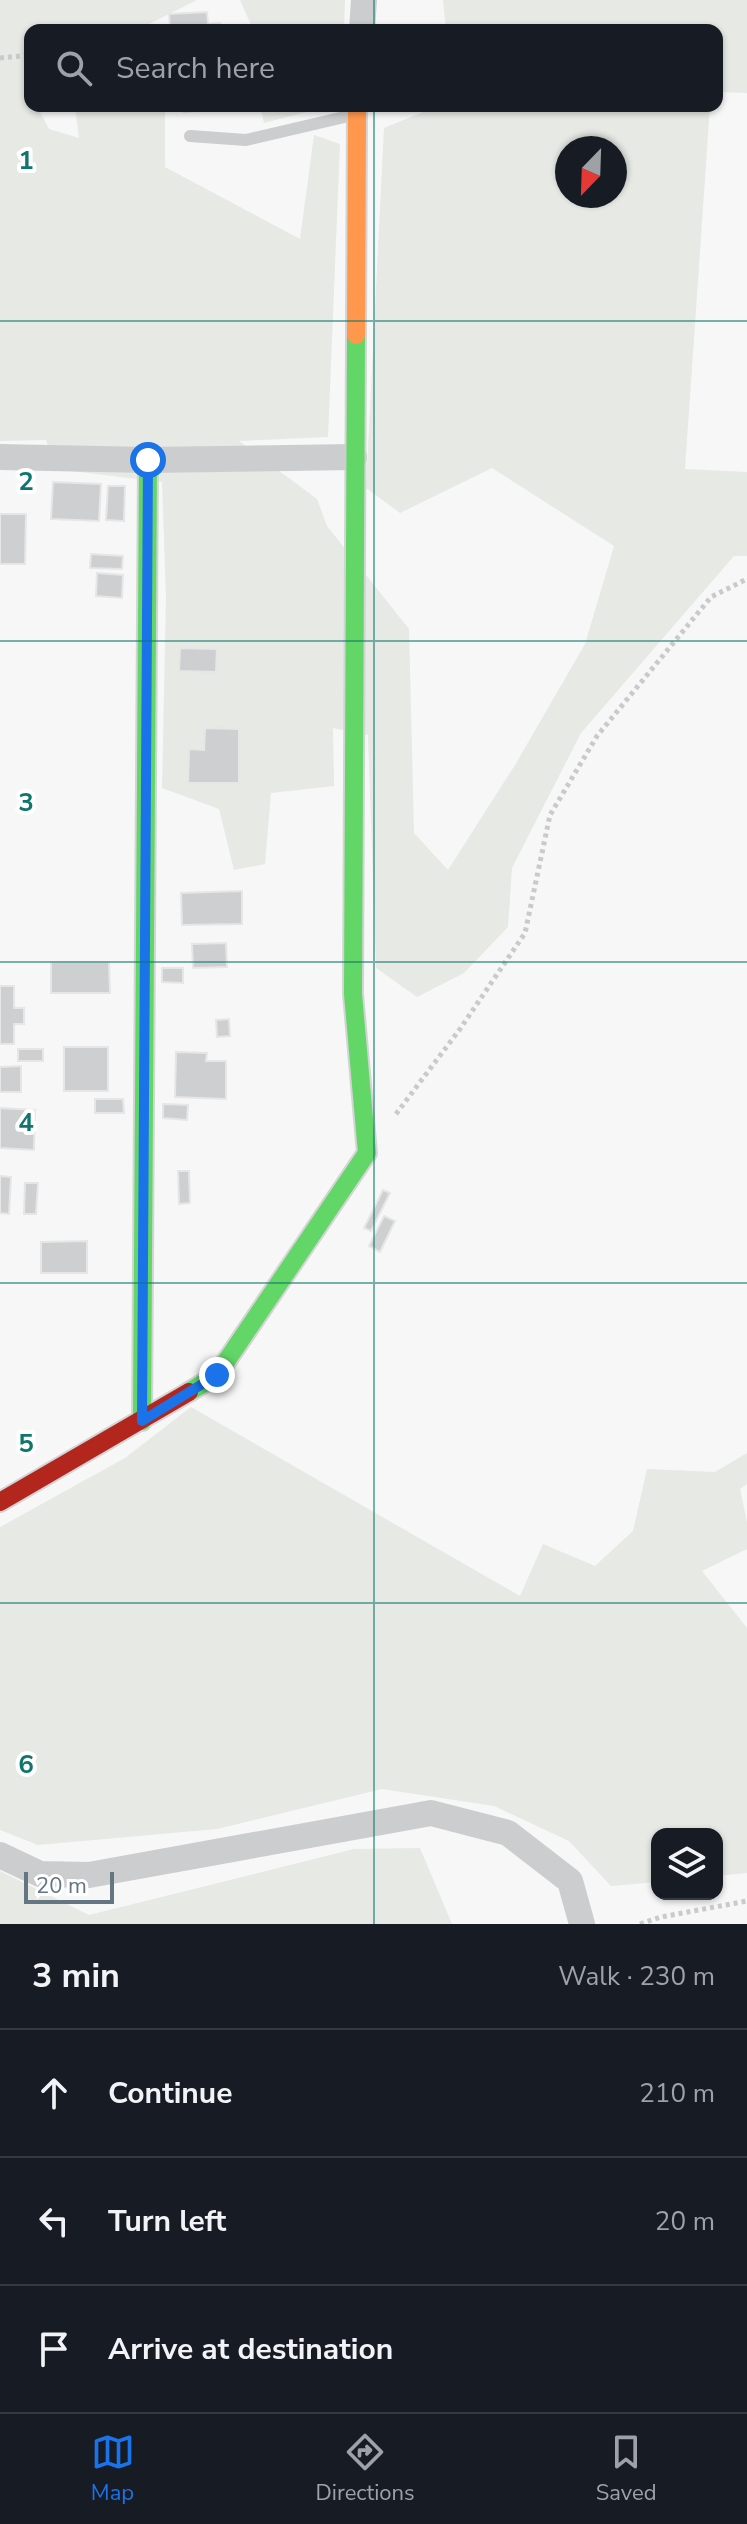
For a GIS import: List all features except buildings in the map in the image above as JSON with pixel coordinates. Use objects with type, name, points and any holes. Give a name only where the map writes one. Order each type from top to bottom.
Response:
[{"type":"street","points":[[362,24],[364,0]]},
{"type":"street","points":[[0,1502],[217,1375],[367,1153],[353,994],[356,112]]},
{"type":"street","points":[[0,457],[148,460],[354,457]]},
{"type":"street","points":[[142,1421],[148,460]]},
{"type":"street","points":[[0,1855],[40,1874],[89,1875],[431,1813],[508,1833],[570,1881],[582,1924]]},
{"type":"lane","points":[[190,136],[246,140],[349,112]]},
{"type":"path","points":[[0,58],[24,56]]},
{"type":"path","points":[[395,1116],[460,1029],[525,933],[550,815],[597,736],[711,597],[747,579]]},
{"type":"path","points":[[640,1924],[661,1917],[747,1901]]},
{"type":"shaded area","points":[[0,0],[197,0],[149,24],[24,24],[24,112],[40,112],[49,129],[79,138],[76,112],[165,112],[165,167],[300,239],[314,135],[340,144],[328,437],[239,441],[317,499],[327,526],[409,629],[414,833],[448,870],[515,765],[585,644],[614,546],[492,468],[400,513],[366,488],[384,128],[423,112],[710,112],[685,469],[747,472],[747,556],[734,556],[581,733],[512,868],[508,927],[464,973],[417,997],[376,968],[368,735],[333,728],[334,786],[271,793],[265,864],[234,870],[219,809],[162,788],[166,598],[162,482],[55,469],[46,440],[0,441]]},
{"type":"shaded area","points":[[240,0],[345,0],[344,24],[251,24]]},
{"type":"shaded area","points":[[443,0],[747,0],[747,93],[723,92],[723,24],[445,24]]},
{"type":"shaded area","points":[[261,112],[306,112],[264,123]]},
{"type":"shaded area","points":[[191,1407],[520,1596],[543,1544],[595,1566],[633,1531],[647,1469],[715,1472],[747,1453],[747,1484],[740,1489],[747,1522],[747,1549],[702,1571],[747,1628],[747,1873],[723,1875],[723,1828],[651,1828],[651,1883],[611,1886],[569,1841],[494,1806],[382,1789],[217,1829],[38,1845],[0,1830],[0,1527],[125,1458]]},
{"type":"shaded area","points":[[420,1848],[452,1924],[0,1924],[0,1871],[89,1915],[354,1849]]},
{"type":"traffic: fast","points":[[189,1392],[217,1375],[367,1153],[353,994],[356,335]]},
{"type":"traffic: fast","points":[[142,1421],[148,460]]},
{"type":"traffic: slow","points":[[356,335],[357,112]]},
{"type":"traffic: jam","points":[[0,1502],[189,1392]]},
{"type":"route","points":[[148,460],[142,1421],[217,1375]]}]
